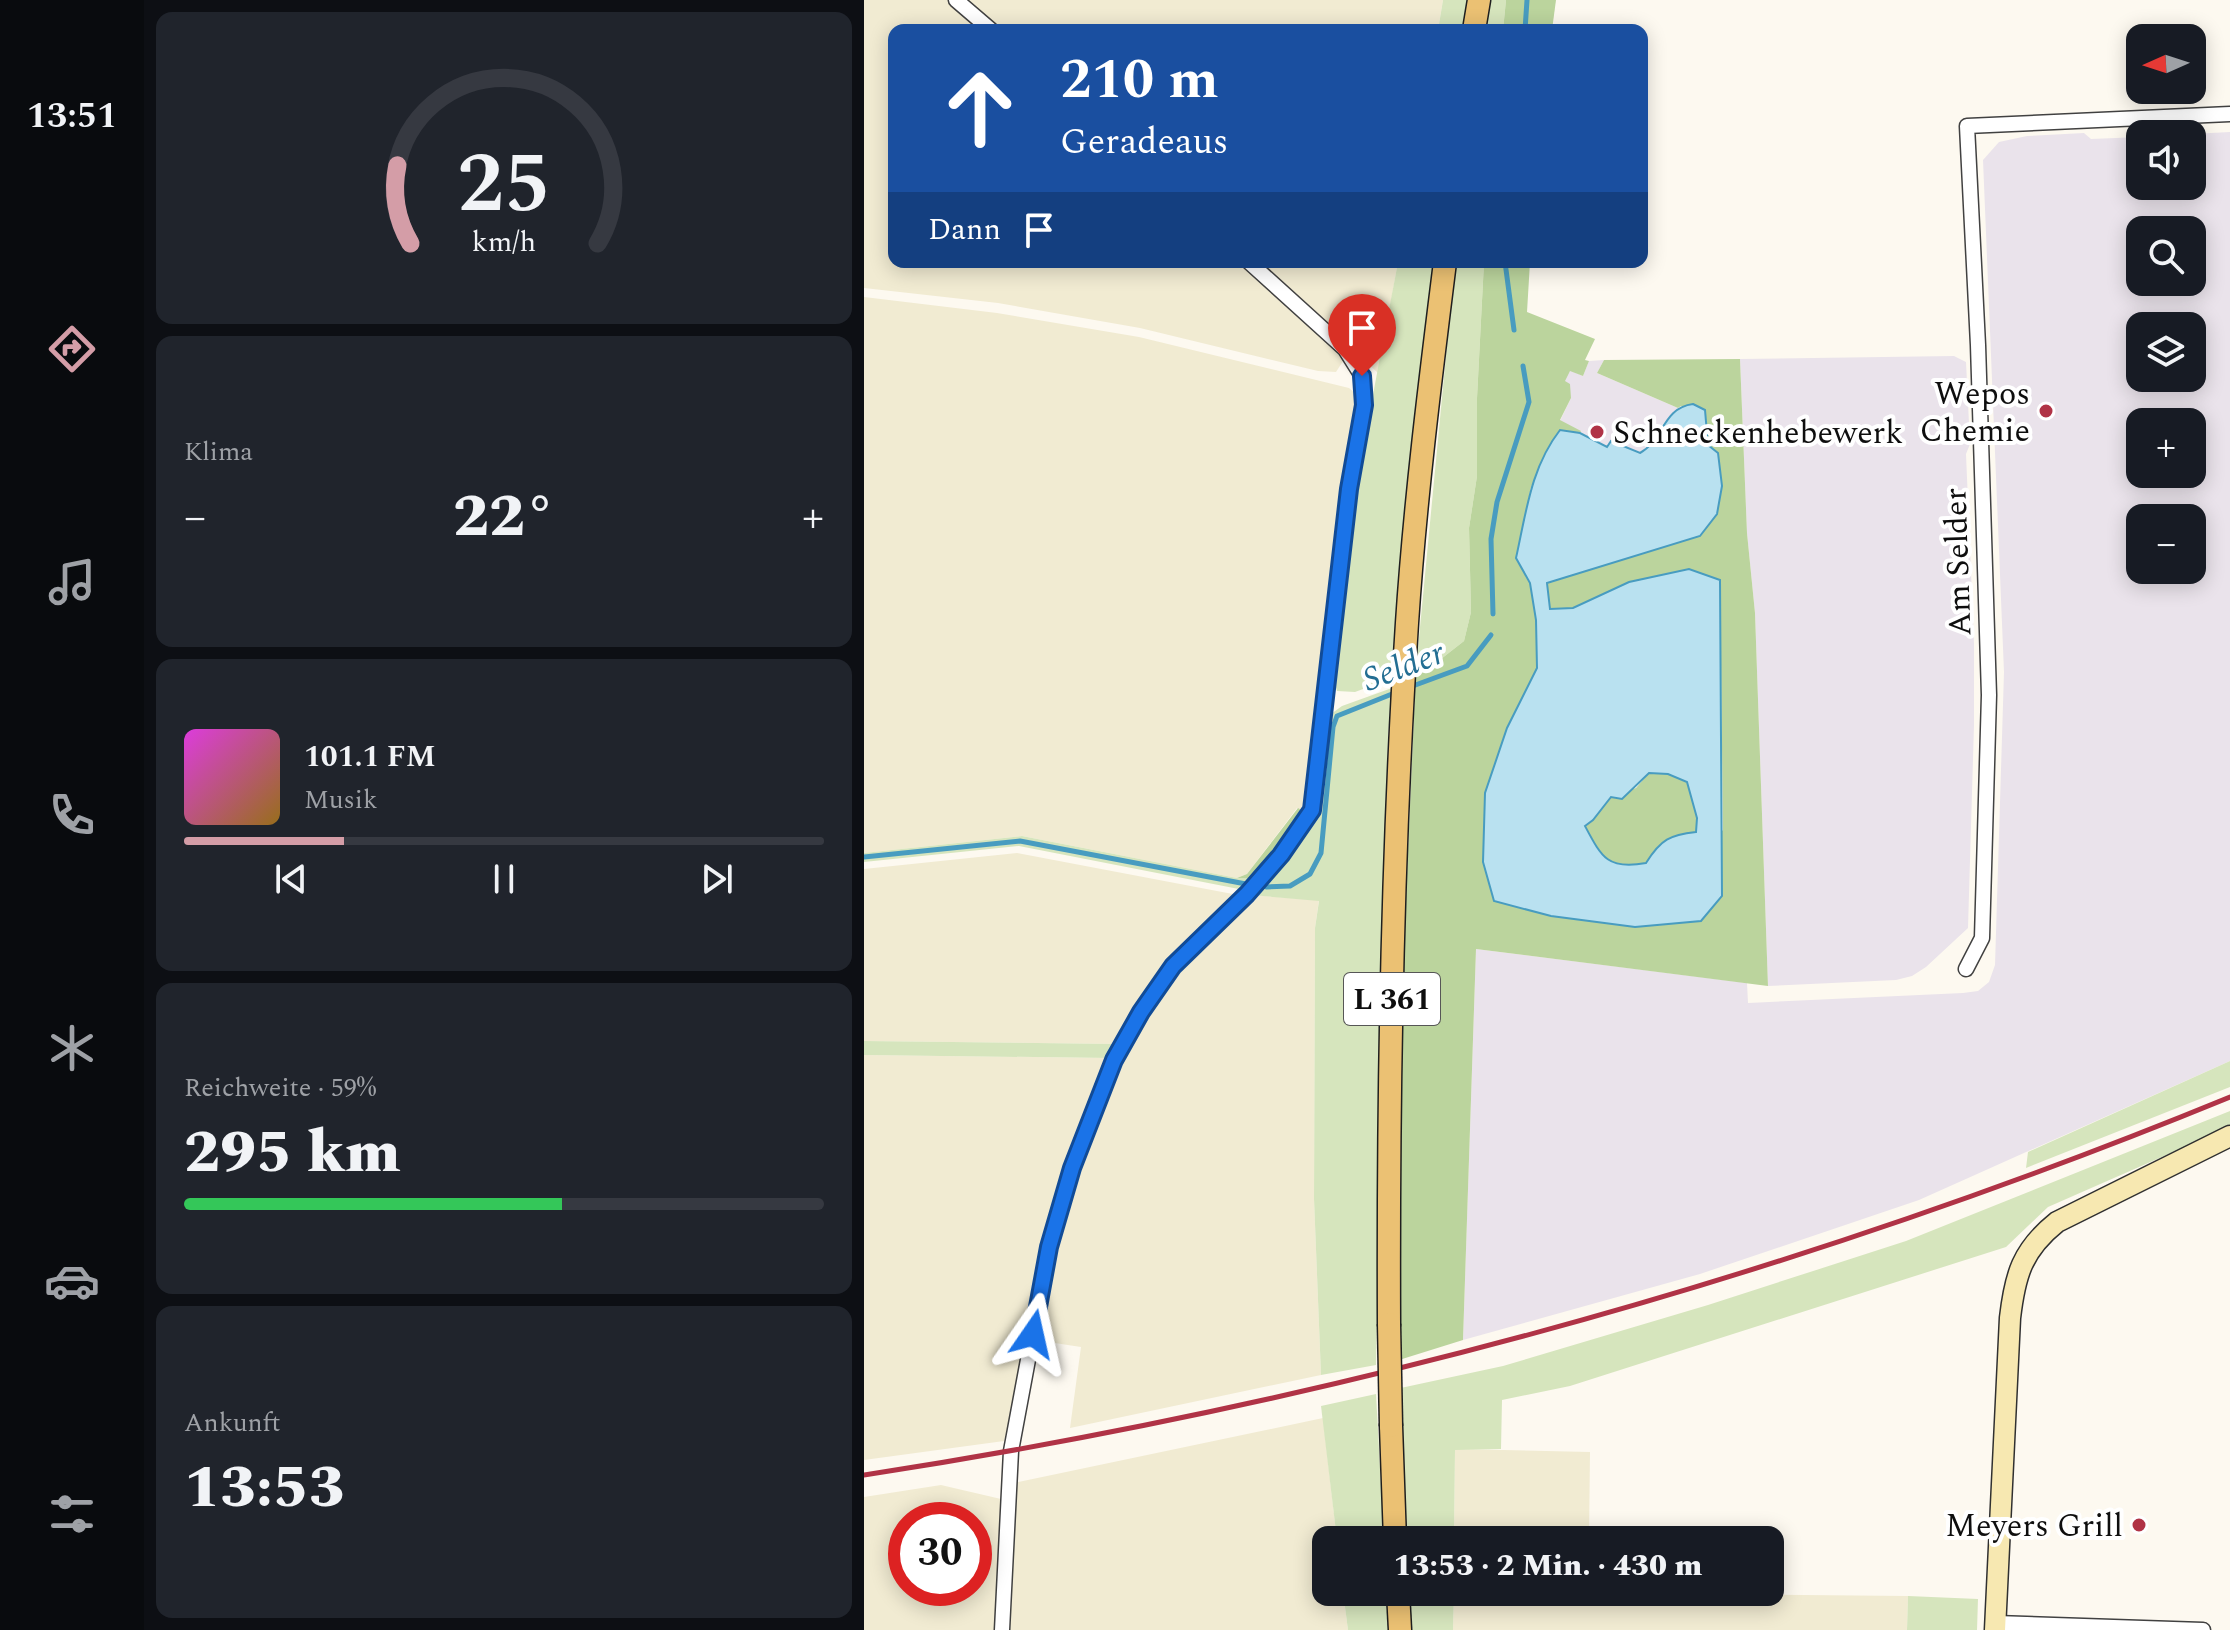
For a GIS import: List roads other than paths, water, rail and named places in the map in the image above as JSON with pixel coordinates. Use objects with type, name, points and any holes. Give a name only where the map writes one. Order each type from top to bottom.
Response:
[{"type":"main road","points":[[1475,24],[1479,0]]},
{"type":"main road","name":"L 361","points":[[1395,1526],[1389,1324],[1390,1051],[1400,747],[1407,619],[1444,268]]},
{"type":"main road","points":[[1399,1606],[1400,1630]]},
{"type":"street","points":[[956,0],[984,24]]},
{"type":"street","name":"Am Selder","points":[[1966,969],[1982,938],[1989,695],[1978,345],[1967,126],[2230,114]]},
{"type":"street","points":[[1002,1630],[1011,1451],[1049,1247],[1072,1168],[1114,1060],[1141,1012],[1173,966],[1281,855],[1312,810],[1349,489],[1364,405],[1362,376],[1345,349],[1256,268]]},
{"type":"street","points":[[2203,1630],[1996,1626],[2010,1318],[2018,1271],[2027,1251],[2039,1236],[2057,1222],[2230,1136]]},
{"type":"water","points":[[1693,404],[1705,410],[1708,445],[1718,453],[1722,486],[1717,514],[1700,536],[1547,583],[1550,609],[1573,608],[1629,582],[1689,569],[1720,580],[1722,896],[1701,921],[1635,927],[1551,916],[1494,901],[1483,862],[1485,793],[1507,728],[1537,668],[1536,620],[1530,583],[1516,558],[1542,459],[1560,430],[1580,433],[1607,447],[1611,441],[1640,453],[1654,440],[1669,418],[1683,407]],"holes":[[[1649,773],[1668,774],[1687,782],[1697,818],[1696,832],[1667,840],[1656,848],[1646,863],[1614,863],[1602,854],[1585,826],[1611,797],[1622,799]]]},
{"type":"waterway","name":"Selder","points":[[1525,24],[1527,0]]},
{"type":"waterway","name":"Selder","points":[[1506,268],[1514,330]]},
{"type":"waterway","name":"Selder","points":[[1493,614],[1491,539],[1497,502],[1529,402],[1523,366]]},
{"type":"waterway","name":"Selder","points":[[1410,687],[1467,666],[1491,635]]},
{"type":"waterway","name":"Selder","points":[[1266,887],[1290,886],[1310,874],[1321,853],[1333,727],[1337,716],[1397,692]]},
{"type":"waterway","name":"Selder","points":[[864,857],[1020,841],[1246,884]]},
{"type":"railway","points":[[864,1475],[1214,1411],[1387,1371],[1558,1326],[1729,1277],[1897,1222],[2064,1162],[2230,1097]]},
{"type":"place","name":"Wepos Chemie","points":[[2046,411]]},
{"type":"place","name":"Schneckenhebewerk","points":[[1597,432]]},
{"type":"place","name":"Meyers Grill","points":[[2139,1525]]}]
